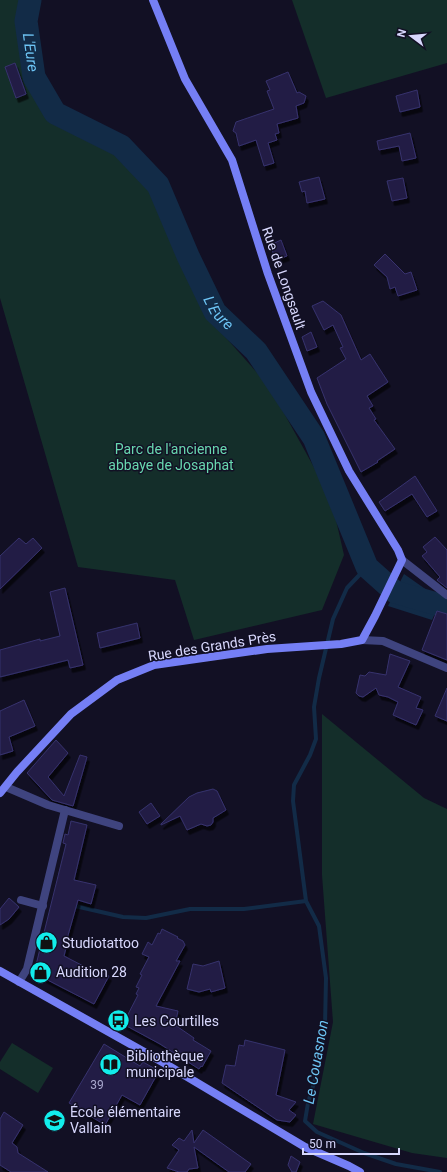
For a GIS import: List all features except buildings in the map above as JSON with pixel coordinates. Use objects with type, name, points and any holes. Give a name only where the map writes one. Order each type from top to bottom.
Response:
[{"type":"street","name":"Rue de Longsault","points":[[153,0],[184,79],[232,160],[268,274],[311,392],[349,471],[398,550],[400,563]]},
{"type":"street","points":[[362,640],[400,563],[447,595]]},
{"type":"street","name":"Rue des Grands Près","points":[[0,793],[17,772],[71,714],[117,680],[154,665],[267,649],[341,644],[362,640],[383,641],[447,668]]},
{"type":"street","points":[[6,786],[48,805],[119,826]]},
{"type":"street","points":[[19,982],[27,969],[65,810]]},
{"type":"street","points":[[21,900],[43,906]]},
{"type":"street","points":[[0,971],[164,1063],[305,1147],[360,1172]]},
{"type":"green space","name":"Parc de l'ancienne abbaye de Josaphat","points":[[0,0],[23,0],[20,20],[29,78],[48,117],[111,151],[152,194],[212,322],[269,386],[331,498],[344,555],[322,610],[194,640],[175,580],[78,567],[0,298]]},
{"type":"green space","points":[[292,0],[447,0],[447,63],[326,98]]},
{"type":"green space","points":[[322,714],[424,798],[447,809],[447,1158],[412,1153],[313,1124],[333,1022],[322,875]]},
{"type":"green space","points":[[12,1043],[53,1068],[38,1093],[0,1069],[0,1062]]},
{"type":"water","points":[[404,574],[441,600],[447,602],[447,612],[437,609],[432,620],[388,606]]},
{"type":"waterway","name":"L'Eure","points":[[30,0],[26,21],[34,77],[55,113],[121,146],[158,185],[188,256],[215,312],[256,351],[314,438],[367,567],[395,592],[447,607]]},
{"type":"waterway","name":"Le Couasnon","points":[[367,567],[347,588],[333,619],[319,678],[314,707],[316,739],[310,755],[294,785],[293,801],[306,901],[319,926],[326,978],[325,1026],[319,1066],[308,1103],[305,1121],[317,1132],[364,1153],[396,1164],[440,1172]]},
{"type":"waterway","name":"Le Couasnon","points":[[75,906],[123,917],[146,918],[190,909],[244,909],[306,901]]},
{"type":"place","name":"Studiotattoo","points":[[46,943]]},
{"type":"place","name":"Audition 28","points":[[41,972]]},
{"type":"place","name":"Les Courtilles","points":[[118,1021]]},
{"type":"place","name":"Bibliothèque municipale","points":[[110,1064]]},
{"type":"place","name":"École élémentaire Vallain","points":[[54,1120]]}]
